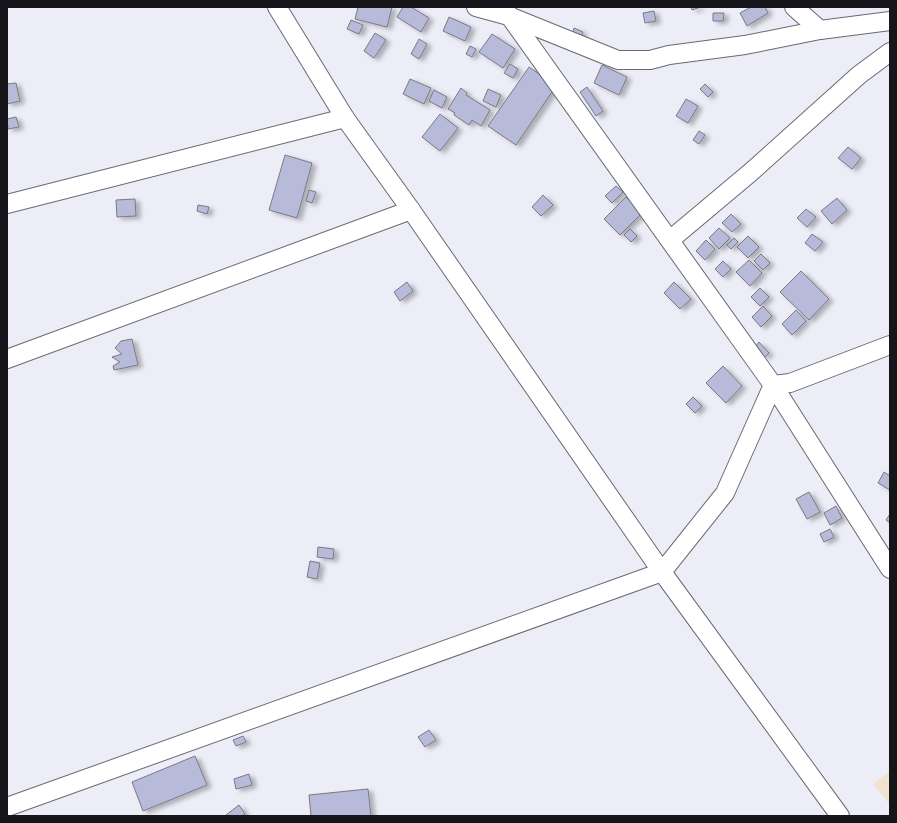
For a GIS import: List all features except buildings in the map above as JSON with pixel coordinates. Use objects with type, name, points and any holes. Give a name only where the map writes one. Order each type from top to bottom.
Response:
[{"type":"street","points":[[277,7],[345,118],[411,210],[662,572],[840,816]]},
{"type":"street","points":[[476,7],[506,12],[618,60],[650,60],[669,55],[745,45],[820,30],[890,21]]},
{"type":"street","points":[[794,7],[820,30]]},
{"type":"street","points":[[506,12],[773,385],[890,569]]},
{"type":"street","points":[[670,240],[751,172],[859,75],[890,52]]},
{"type":"street","points":[[7,204],[345,118]]},
{"type":"street","points":[[7,359],[411,210]]},
{"type":"street","points":[[773,385],[790,383],[890,345]]},
{"type":"street","points":[[7,807],[662,572],[725,493],[773,385]]},
{"type":"shaded area","points":[[890,771],[890,805],[873,784]]}]
